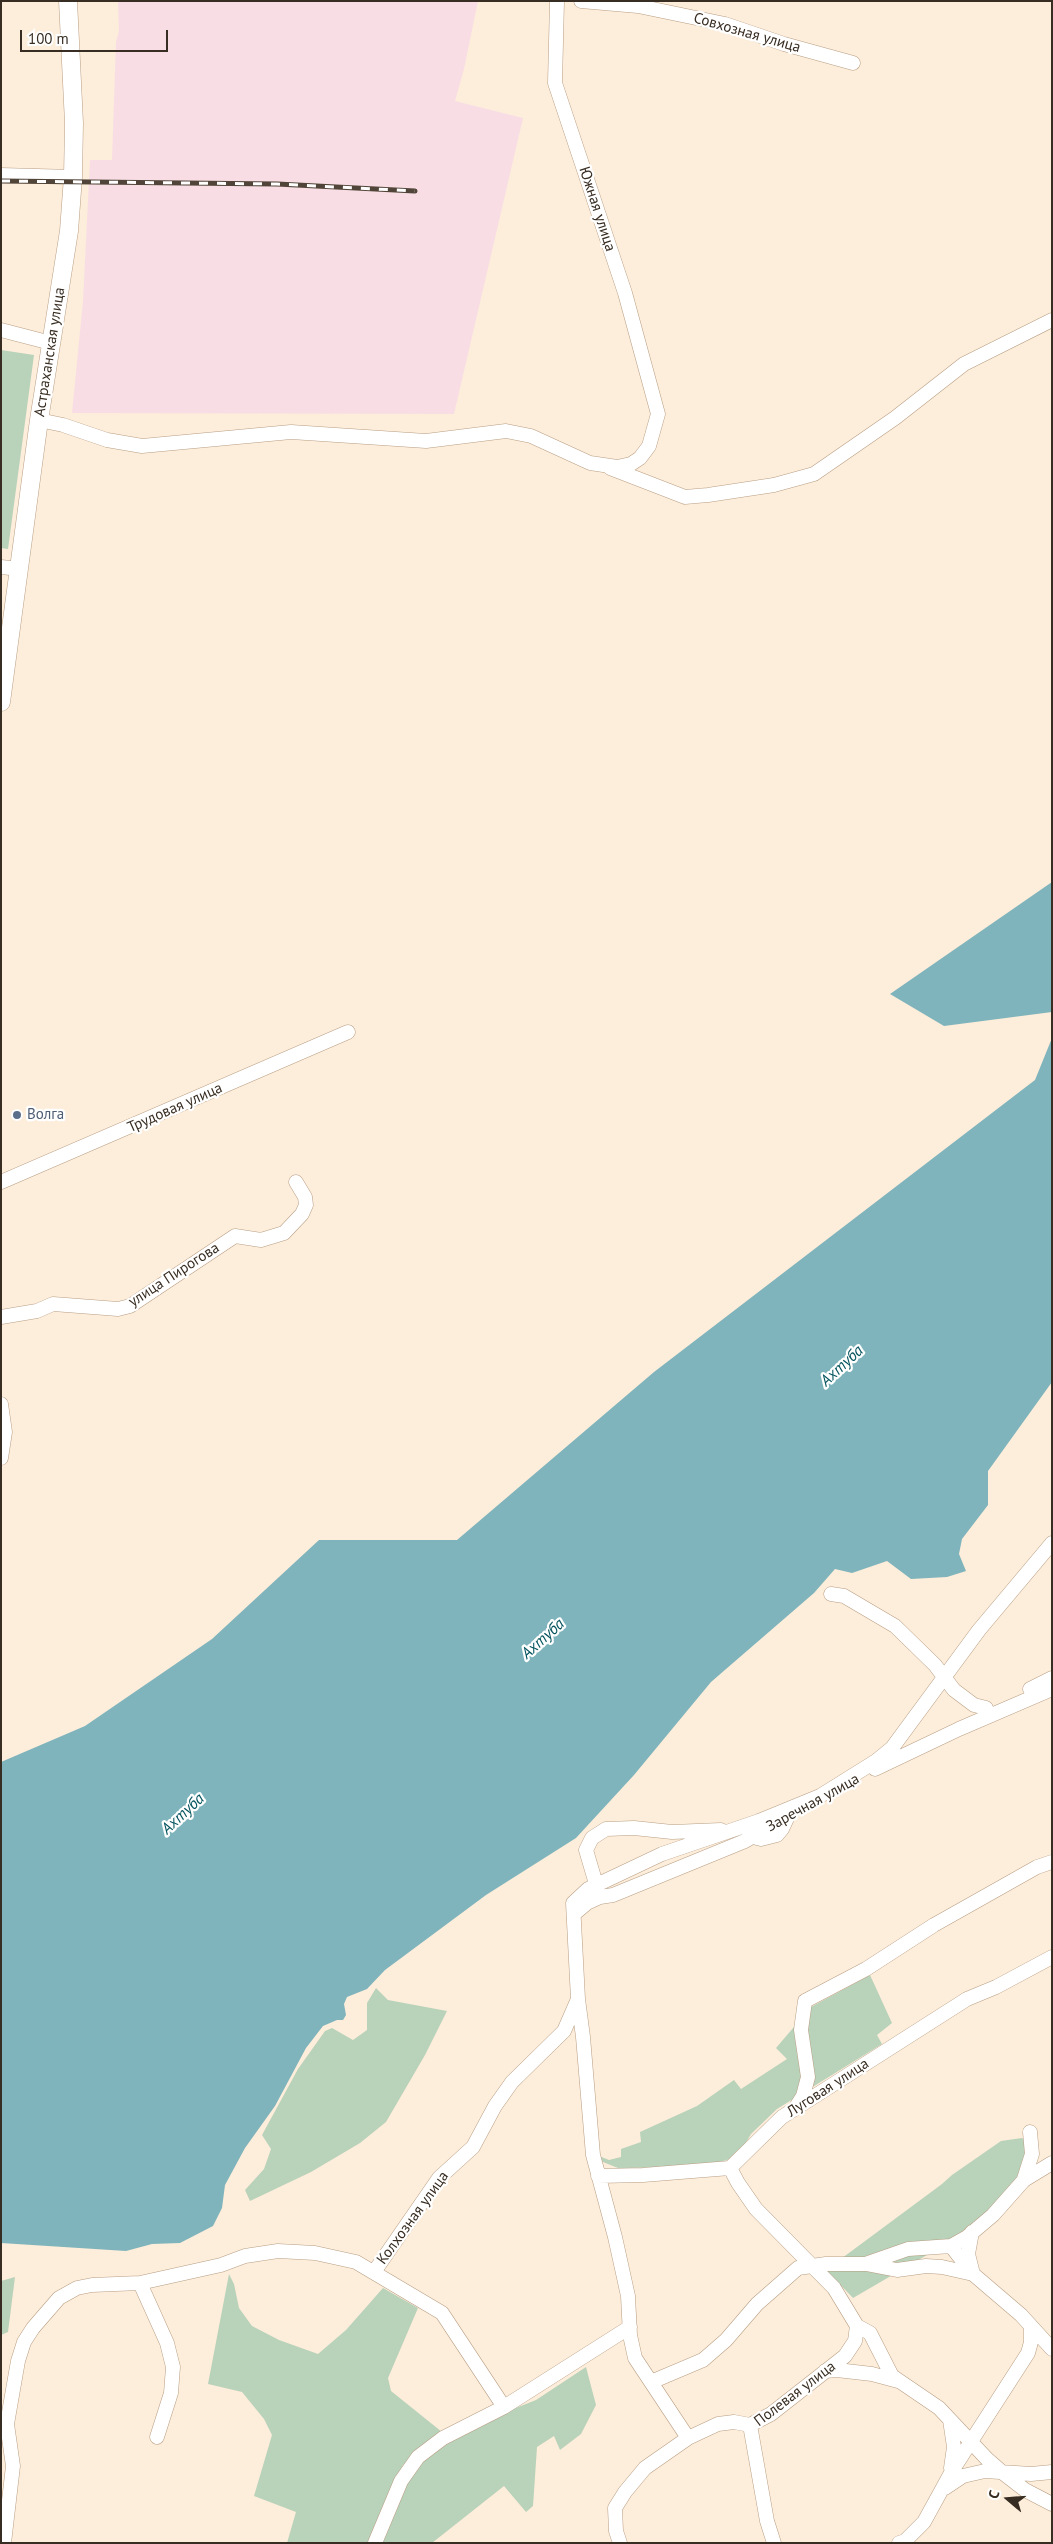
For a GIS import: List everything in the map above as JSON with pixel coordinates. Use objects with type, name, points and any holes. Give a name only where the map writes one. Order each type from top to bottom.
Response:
[{"type":"main road","name":"Астраханская улица","points":[[1,702],[39,420],[69,231],[73,177],[72,69],[68,1]]},
{"type":"street","name":"Южная улица","points":[[557,1],[555,83],[625,293],[658,414],[649,446],[640,458],[631,464],[606,467]]},
{"type":"street","name":"Совхозная улица","points":[[581,1],[638,6],[725,24],[784,44],[852,63]]},
{"type":"street","points":[[1,175],[73,177]]},
{"type":"street","points":[[39,420],[63,425],[108,440],[142,446],[291,432],[426,441],[506,431],[531,436],[590,464],[606,467],[685,497],[708,496],[774,485],[814,474],[895,418],[964,364],[1052,320]]},
{"type":"street","points":[[1,330],[51,343]]},
{"type":"street","points":[[1,567],[20,569]]},
{"type":"street","name":"Трудовая улица","points":[[1,1182],[348,1032]]},
{"type":"street","name":"улица Пирогова","points":[[1,1316],[36,1311],[53,1304],[118,1309],[130,1306],[235,1236],[261,1240],[284,1233],[302,1214],[306,1206],[305,1197],[296,1182]]},
{"type":"street","points":[[1,1404],[5,1432],[1,1458]]},
{"type":"street","points":[[820,1796],[856,1775],[892,1748],[979,1630],[1046,1553],[1052,1543]]},
{"type":"street","points":[[831,1594],[844,1596],[895,1626],[944,1676],[954,1690],[974,1705],[986,1708]]},
{"type":"street","points":[[908,1753],[966,1717],[1052,1678]]},
{"type":"street","name":"Заречная улица","points":[[574,1914],[587,1903],[600,1897],[613,1895],[649,1882],[752,1837],[790,1812],[820,1796],[908,1753],[1052,1689]]},
{"type":"street","points":[[574,1914],[572,1908],[574,1900],[596,1884],[662,1854],[790,1812]]},
{"type":"street","points":[[596,1884],[586,1850],[592,1838],[606,1830],[730,1831],[752,1837]]},
{"type":"street","points":[[794,2110],[803,2096],[808,2077],[802,2030],[805,2001],[845,1982],[934,1925],[1037,1867],[1052,1862]]},
{"type":"street","name":"Колхозная улица","points":[[574,1914],[578,1999],[584,2037],[593,2156],[615,2237],[628,2296],[635,2358],[688,2438]]},
{"type":"street","name":"Луговая улица","points":[[730,2168],[782,2117],[967,1999],[996,1987],[1052,1957]]},
{"type":"street","name":"Колхозная улица","points":[[374,2272],[439,2178],[473,2147],[495,2106],[512,2082],[564,2031],[578,1999]]},
{"type":"street","points":[[1024,2180],[1032,2154],[1030,2132]]},
{"type":"street","points":[[865,2264],[908,2249],[951,2246],[993,2215],[1024,2180],[1052,2163]]},
{"type":"street","points":[[598,2176],[643,2175],[730,2168],[738,2184],[756,2209],[810,2266],[822,2274],[834,2288],[857,2326],[870,2333],[892,2376],[926,2397],[949,2417],[970,2442],[1025,2490],[1052,2504]]},
{"type":"street","points":[[972,2232],[968,2254],[973,2274]]},
{"type":"street","points":[[951,2246],[973,2274],[992,2289],[1031,2326],[1052,2349]]},
{"type":"street","name":"Колхозная улица","points":[[4,2543],[13,2466],[5,2441],[10,2401],[19,2356],[24,2342],[45,2313],[59,2298],[77,2288],[140,2283],[221,2265],[239,2257],[278,2251],[298,2251],[335,2256],[356,2262],[442,2313],[504,2408]]},
{"type":"street","points":[[651,2382],[702,2360],[726,2340],[745,2317],[798,2268],[865,2264],[897,2270],[926,2266],[942,2267],[973,2274]]},
{"type":"street","points":[[140,2283],[167,2343],[172,2367],[171,2393],[157,2437]]},
{"type":"street","name":"Полевая улица","points":[[774,2543],[767,2521],[750,2425],[771,2414],[845,2356],[855,2341],[857,2326]]},
{"type":"street","points":[[902,2542],[920,2526],[970,2442],[1030,2348],[1031,2326]]},
{"type":"street","points":[[375,2543],[401,2481],[418,2457],[442,2438],[504,2408],[630,2327]]},
{"type":"street","points":[[825,2371],[837,2370],[872,2374],[899,2381]]},
{"type":"street","points":[[946,2484],[954,2447],[949,2417]]},
{"type":"street","points":[[620,2543],[614,2518],[618,2501],[645,2468],[688,2438],[718,2424],[734,2422],[750,2425]]},
{"type":"street","points":[[946,2484],[963,2476],[985,2472],[1031,2474],[1052,2472]]},
{"type":"shaded area","points":[[118,1],[478,1],[464,69],[455,101],[523,118],[454,414],[72,413],[83,301],[90,160],[112,160],[116,42],[119,31]]},
{"type":"green space","points":[[1,350],[34,355],[8,549],[1,548]]},
{"type":"green space","points":[[870,1975],[892,2023],[877,2035],[882,2044],[777,2109],[751,2134],[740,2153],[727,2160],[700,2167],[618,2168],[603,2162],[599,2156],[609,2160],[621,2157],[621,2149],[641,2142],[640,2132],[697,2106],[734,2080],[741,2089],[787,2059],[776,2048],[811,2007]]},
{"type":"green space","points":[[376,1988],[388,2000],[447,2011],[425,2055],[386,2122],[360,2143],[311,2172],[250,2201],[245,2190],[264,2169],[271,2149],[262,2135],[298,2069],[325,2031],[332,2028],[353,2040],[367,2030],[367,2003]]},
{"type":"green space","points":[[1022,2138],[1027,2141],[1027,2148],[1017,2182],[982,2216],[951,2241],[853,2298],[826,2270],[952,2175],[1001,2141]]},
{"type":"green space","points":[[229,2274],[234,2284],[239,2308],[252,2326],[279,2340],[318,2354],[346,2330],[383,2288],[418,2308],[388,2378],[391,2391],[442,2432],[403,2465],[369,2543],[287,2543],[296,2512],[254,2496],[272,2435],[264,2419],[242,2392],[208,2384]]},
{"type":"green space","points":[[15,2277],[8,2332],[1,2335],[1,2281]]},
{"type":"green space","points":[[586,2367],[596,2405],[581,2434],[560,2450],[554,2436],[537,2447],[533,2506],[526,2512],[504,2486],[432,2543],[381,2543],[406,2482],[420,2462],[435,2448],[498,2415],[536,2400]]},
{"type":"water","points":[[1052,882],[1052,1012],[944,1026],[890,994]]},
{"type":"water","name":"Ахтуба","points":[[1052,1038],[1052,1382],[988,1471],[988,1505],[962,1539],[959,1554],[966,1571],[947,1577],[911,1579],[887,1561],[852,1573],[835,1569],[814,1593],[711,1682],[634,1775],[576,1838],[486,1895],[385,1970],[367,1989],[347,1997],[344,2004],[346,2015],[343,2020],[337,2020],[323,2026],[306,2048],[275,2106],[245,2148],[225,2185],[222,2208],[213,2226],[180,2243],[152,2244],[126,2251],[1,2243],[1,1762],[85,1726],[212,1639],[319,1540],[457,1540],[654,1372],[1035,1080]]},
{"type":"railway","points":[[1,181],[277,184],[415,191]]},
{"type":"place","name":"Волга","points":[[17,1115]]}]
